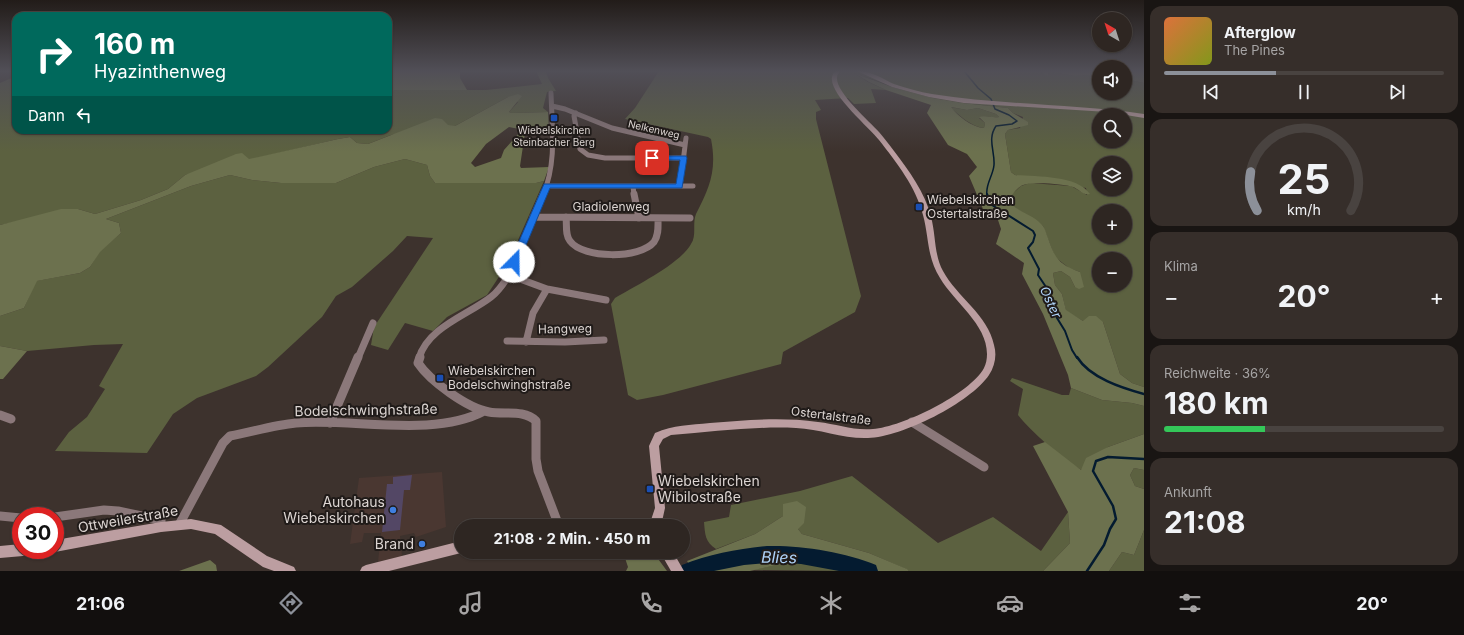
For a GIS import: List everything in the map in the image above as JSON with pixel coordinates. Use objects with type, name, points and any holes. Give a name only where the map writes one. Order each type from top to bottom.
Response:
[{"type":"main road","name":"Ostertalstraße","points":[[657,519],[660,508],[654,446],[659,436],[664,433],[670,431],[782,423],[811,424],[857,434],[875,434],[912,422],[961,396],[975,386],[987,372],[991,357],[987,336],[938,270],[932,253],[928,215],[918,191],[878,134],[844,98]]},
{"type":"main road","points":[[942,98],[1006,106],[1093,110],[1132,113],[1144,116]]},
{"type":"main road","name":"Ottweilerstraße","points":[[64,544],[161,527],[198,525],[217,529],[264,561],[290,571]]},
{"type":"main road","points":[[366,571],[454,548]]},
{"type":"main road","points":[[0,552],[12,551]]},
{"type":"street","points":[[551,98],[552,168],[547,186],[509,275],[496,293],[478,306],[450,322],[428,343],[418,357],[418,363],[425,373],[469,403],[484,411],[499,414],[529,415],[536,421],[538,424],[535,450],[536,464],[556,519]]},
{"type":"street","name":"Nelkenweg","points":[[552,106],[576,113],[612,128],[685,145]]},
{"type":"street","points":[[576,113],[574,116],[578,145],[581,151],[588,155],[605,158],[684,158]]},
{"type":"street","points":[[680,186],[686,138]]},
{"type":"street","points":[[547,186],[693,186]]},
{"type":"street","points":[[633,186],[635,205],[639,218]]},
{"type":"street","name":"Gladiolenweg","points":[[533,217],[690,218]]},
{"type":"street","points":[[566,217],[568,239],[572,244],[589,251],[619,255],[637,252],[650,246],[659,232],[658,218]]},
{"type":"street","points":[[509,275],[547,289],[606,300]]},
{"type":"street","name":"Hangweg","points":[[526,342],[533,313],[547,289]]},
{"type":"street","points":[[330,424],[373,323]]},
{"type":"street","name":"Hangweg","points":[[507,341],[604,340]]},
{"type":"street","name":"Bodelschwinghstraße","points":[[179,525],[226,439],[230,436],[289,424],[431,425],[473,417],[484,411]]},
{"type":"street","points":[[0,415],[11,419]]},
{"type":"street","points":[[912,422],[984,467]]},
{"type":"street","points":[[64,516],[104,510],[118,511],[161,520],[161,527]]},
{"type":"street","points":[[0,516],[12,517]]},
{"type":"shaded area","points":[[442,472],[446,527],[416,537],[414,533],[400,536],[402,556],[378,562],[381,533],[364,533],[362,542],[350,544],[359,478]]},
{"type":"green space","points":[[0,98],[12,98],[12,134],[392,134],[392,98],[507,98],[455,126],[391,135],[368,144],[357,143],[350,137],[338,139],[185,175],[168,189],[141,200],[95,214],[78,209],[0,225]]},
{"type":"green space","points":[[507,98],[521,98],[509,112],[548,112],[549,131],[529,131],[509,127],[486,144],[471,163],[475,167],[501,158],[504,150],[520,132],[525,133],[520,166],[521,168],[549,167],[544,181],[536,183],[435,183],[430,176],[427,165],[405,159],[374,167],[336,183],[281,183],[252,180],[230,175],[191,186],[106,219],[119,223],[121,233],[100,252],[90,267],[80,273],[37,281],[24,308],[0,316],[0,225],[61,209],[78,209],[95,214],[141,200],[168,189],[185,175],[236,154],[242,153],[249,159],[350,137],[357,143],[368,144],[435,118],[442,119],[448,125],[455,126]]},
{"type":"green space","points":[[509,98],[546,98],[543,108],[548,112],[509,112],[518,102]]},
{"type":"green space","points":[[642,98],[874,98],[876,103],[854,104],[848,98],[815,100],[821,110],[816,112],[816,119],[861,296],[855,312],[783,352],[781,364],[663,395],[637,400],[628,395],[611,304],[615,298],[667,267],[685,252],[693,241],[696,214],[705,195],[713,169],[713,150],[711,139],[708,137],[625,119]]},
{"type":"green space","points":[[909,98],[932,98],[1008,108],[1013,113],[1028,122],[1028,125],[1008,130],[1005,134],[1011,172],[1015,175],[1066,180],[1076,183],[1090,194],[1085,194],[1069,186],[1055,184],[1025,184],[1014,193],[1009,201],[1016,208],[1042,225],[1058,260],[1080,272],[1084,287],[1079,289],[1075,287],[1070,277],[1061,271],[1053,273],[1055,285],[1062,294],[1066,310],[1083,321],[1089,316],[1096,316],[1103,322],[1120,374],[1132,383],[1144,387],[1144,406],[1132,403],[1102,400],[1071,388],[1068,375],[1043,314],[1022,274],[1024,263],[996,244],[1001,229],[997,217],[983,209],[969,176],[977,167],[967,154],[948,145],[927,113],[931,105]],"holes":[[[951,107],[967,110],[978,108],[996,114],[999,117],[979,117],[985,123],[984,128],[974,126],[957,114]]]},
{"type":"green space","points":[[932,98],[1092,98],[1092,100],[1132,100],[1132,98],[1144,98],[1144,387],[1132,383],[1120,374],[1103,322],[1083,321],[1066,311],[1062,294],[1055,285],[1053,273],[1061,271],[1070,277],[1075,287],[1080,272],[1069,268],[1055,257],[1043,226],[1014,207],[1009,201],[1013,193],[1021,186],[1030,183],[1071,186],[1087,195],[1086,188],[1015,175],[1011,172],[1005,134],[1008,130],[1020,128],[1023,117],[1013,113],[1008,108]]},
{"type":"green space","points":[[950,107],[967,110],[978,108],[996,114],[999,117],[979,118],[985,123],[984,128],[979,127],[961,117]]},
{"type":"green space","points":[[405,159],[427,165],[430,176],[435,183],[536,183],[544,181],[508,263],[487,295],[447,317],[433,331],[405,323],[388,350],[371,345],[374,327],[433,238],[407,236],[393,251],[352,287],[336,296],[322,317],[268,367],[256,376],[197,398],[173,414],[147,453],[55,451],[69,432],[87,417],[105,389],[99,386],[123,344],[27,351],[0,346],[0,316],[24,308],[36,281],[80,273],[90,267],[99,252],[121,233],[119,223],[106,219],[191,186],[230,175],[252,180],[281,183],[336,183],[374,167]]},
{"type":"green space","points":[[0,346],[27,351],[3,379],[0,379]]},
{"type":"green space","points":[[1012,378],[1062,395],[1069,395],[1071,388],[1102,400],[1132,403],[1144,406],[1144,434],[1108,447],[1081,470],[1047,444],[1018,415],[1023,389],[1010,381]]},
{"type":"green space","points":[[1144,434],[1144,470],[1134,468],[1130,475],[1135,486],[1144,489],[1144,530],[1134,555],[1122,552],[1109,571],[1043,571],[1070,543],[1068,512],[1033,446],[1045,442],[1081,470],[1086,458],[1108,447]]},
{"type":"green space","points":[[1134,468],[1144,470],[1144,489],[1135,486],[1130,475]]},
{"type":"green space","points":[[852,476],[938,543],[993,517],[1041,551],[1068,512],[1070,543],[1043,571],[909,571],[869,553],[802,534],[783,516],[755,534],[716,549],[710,544],[706,537],[704,522],[729,517],[731,505],[800,491]]},
{"type":"green space","points":[[797,501],[806,507],[804,523],[798,529],[802,534],[869,553],[909,571],[844,571],[824,566],[790,562],[750,571],[693,571],[687,561],[755,534],[783,516],[783,504]]},
{"type":"green space","points":[[1144,530],[1144,571],[1109,571],[1122,552],[1134,555]]},
{"type":"green space","points":[[625,559],[658,559],[667,571],[626,571],[628,567]]},
{"type":"green space","points":[[210,560],[216,565],[217,571],[179,571]]},
{"type":"green space","points":[[790,562],[824,566],[844,571],[752,570]]},
{"type":"building","name":"Autohaus Wiebelskirchen","points":[[412,475],[410,490],[404,490],[400,530],[382,532],[387,484],[393,484],[393,477]]},
{"type":"waterway","name":"Oster","points":[[987,194],[987,188],[994,165],[992,140],[993,131],[996,126],[1012,124],[1017,121],[1009,115],[995,109],[989,98]]},
{"type":"waterway","name":"Oster","points":[[987,194],[992,205],[1033,231],[1035,235],[1033,242],[1028,248],[1039,269],[1038,275],[1048,290],[1057,318],[1065,331],[1072,350],[1077,358]]},
{"type":"waterway","name":"Oster","points":[[1077,357],[1090,371],[1107,381],[1126,389],[1144,394]]},
{"type":"waterway","name":"Oster","points":[[1087,571],[1104,545],[1110,529],[1116,519],[1113,506],[1093,471],[1096,461],[1108,457],[1144,459]]},
{"type":"waterway","name":"Blies","points":[[688,571],[732,559],[767,554],[812,558],[836,562],[870,571]]},
{"type":"place","name":"Wiebelskirchen Steinbacher Berg","points":[[554,118]]},
{"type":"place","name":"Wiebelskirchen Ostertalstraße","points":[[919,207]]},
{"type":"place","name":"Wiebelskirchen Bodelschwinghstraße","points":[[440,378]]},
{"type":"place","name":"Wiebelskirchen Wibilostraße","points":[[650,489]]},
{"type":"place","name":"Autohaus Wiebelskirchen","points":[[393,510]]},
{"type":"place","name":"Brand","points":[[422,544]]},
{"type":"route","points":[[514,262],[547,186],[680,186],[684,158],[652,158]]}]
